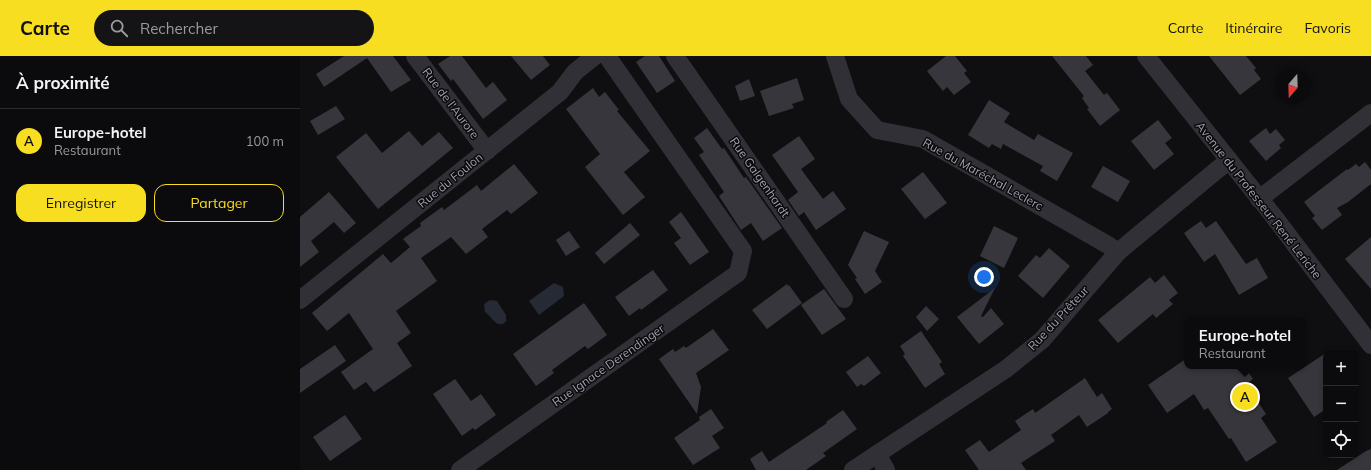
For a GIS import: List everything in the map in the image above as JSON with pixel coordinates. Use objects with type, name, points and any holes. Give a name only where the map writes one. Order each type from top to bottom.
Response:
[{"type":"street","name":"Rue de l'Aurore","points":[[415,56],[487,151]]},
{"type":"street","name":"Rue du Foulon","points":[[300,300],[560,92],[576,72],[595,56]]},
{"type":"street","name":"Rue Ignace Derendinger","points":[[460,470],[738,273],[743,251],[607,56]]},
{"type":"street","name":"Rue Galgenhardt","points":[[675,56],[844,299]]},
{"type":"street","name":"Rue du Maréchal Leclerc","points":[[835,56],[849,99],[877,130],[923,139],[1118,252]]},
{"type":"street","name":"Avenue du Professeur René Leriche","points":[[1146,56],[1368,334]]},
{"type":"street","points":[[1259,199],[1371,113]]},
{"type":"street","name":"Rue du Prêteur","points":[[853,470],[1006,369],[1042,340],[1118,252],[1229,160]]},
{"type":"street","points":[[877,454],[886,470]]},
{"type":"shaded area","points":[[554,283],[563,287],[564,296],[539,315],[529,301]]},
{"type":"shaded area","points":[[490,300],[497,301],[506,315],[506,321],[503,324],[498,324],[485,312],[484,304]]},
{"type":"building","points":[[344,56],[393,56],[411,80],[391,92],[367,58],[324,87],[316,74]]},
{"type":"building","points":[[450,56],[462,56],[486,88],[493,82],[507,100],[483,119],[453,79],[451,81],[438,64]]},
{"type":"building","points":[[511,56],[543,56],[550,65],[531,80]]},
{"type":"building","points":[[645,56],[659,56],[675,81],[657,93],[636,62]]},
{"type":"building","points":[[946,56],[955,56],[967,71],[964,73],[971,82],[954,95],[947,87],[943,91],[927,71]]},
{"type":"building","points":[[1052,56],[1086,56],[1093,65],[1085,71],[1104,95],[1107,93],[1120,110],[1100,126],[1087,109],[1089,108],[1082,98],[1084,96]]},
{"type":"building","points":[[1209,56],[1246,56],[1256,68],[1254,70],[1261,79],[1240,95]]},
{"type":"building","points":[[797,78],[804,100],[792,104],[794,108],[769,116],[760,91]]},
{"type":"building","points":[[749,79],[755,96],[740,101],[735,86]]},
{"type":"building","points":[[593,88],[599,97],[605,92],[619,110],[617,111],[650,151],[624,172],[645,197],[623,215],[585,167],[600,154],[566,109]]},
{"type":"building","points":[[989,100],[1010,113],[1004,122],[1034,140],[1038,134],[1073,153],[1057,181],[1040,171],[1043,166],[1003,144],[1001,149],[992,144],[989,148],[968,135]]},
{"type":"building","points":[[336,106],[345,119],[318,135],[310,121]]},
{"type":"building","points":[[1158,120],[1172,138],[1165,143],[1174,154],[1154,170],[1131,141]]},
{"type":"building","points":[[707,128],[722,149],[724,148],[744,178],[746,177],[782,228],[763,241],[751,223],[741,230],[719,196],[724,192],[699,155],[704,152],[694,138]]},
{"type":"building","points":[[1266,128],[1270,134],[1276,129],[1285,140],[1279,145],[1281,148],[1266,161],[1249,141]]},
{"type":"building","points":[[409,131],[422,146],[439,132],[453,148],[378,209],[336,157],[366,133],[382,153]]},
{"type":"building","points":[[799,136],[815,159],[801,169],[823,199],[833,191],[846,209],[816,230],[804,212],[799,216],[788,200],[798,192],[772,155]]},
{"type":"building","points":[[1365,162],[1371,170],[1371,184],[1348,202],[1337,208],[1342,215],[1322,230],[1312,218],[1315,216],[1304,202],[1347,169],[1348,170],[1356,164],[1359,167]]},
{"type":"building","points":[[514,164],[538,193],[511,214],[507,210],[482,229],[488,237],[466,254],[451,237],[421,258],[437,281],[396,311],[411,333],[397,343],[412,366],[374,392],[366,382],[354,390],[341,372],[373,349],[349,313],[327,331],[312,313],[383,254],[391,263],[410,247],[403,239],[421,226],[420,223],[442,207],[444,210],[477,185],[481,191]]},
{"type":"building","points":[[1103,166],[1130,181],[1118,202],[1091,187]]},
{"type":"building","points":[[923,172],[947,203],[925,219],[901,189]]},
{"type":"building","points":[[329,192],[356,223],[344,233],[334,222],[311,241],[319,252],[300,267],[300,217]]},
{"type":"building","points":[[681,212],[709,252],[690,265],[674,243],[681,238],[669,222]]},
{"type":"building","points":[[1201,221],[1206,228],[1216,221],[1246,264],[1257,258],[1268,278],[1239,295],[1215,254],[1204,262],[1184,233]]},
{"type":"building","points":[[630,223],[640,235],[604,264],[595,253]]},
{"type":"building","points":[[994,226],[1018,238],[1004,268],[980,256]]},
{"type":"building","points":[[569,231],[580,247],[566,256],[556,240]]},
{"type":"building","points":[[864,231],[889,242],[875,271],[882,282],[865,294],[848,265]]},
{"type":"building","points":[[1371,237],[1371,289],[1345,259]]},
{"type":"building","points":[[1049,248],[1070,266],[1043,298],[1018,276],[1036,255],[1040,258]]},
{"type":"building","points":[[653,270],[668,290],[641,310],[640,308],[629,316],[615,297]]},
{"type":"building","points":[[1164,275],[1178,293],[1169,300],[1173,304],[1156,318],[1153,314],[1118,343],[1098,320],[1150,277],[1155,283]]},
{"type":"building","points":[[787,284],[802,303],[767,329],[752,310]]},
{"type":"building","points":[[995,288],[981,316],[983,317],[991,308],[1004,324],[979,344],[957,317]]},
{"type":"building","points":[[824,289],[846,319],[822,335],[801,305]]},
{"type":"building","points":[[584,303],[607,335],[588,349],[585,346],[552,370],[554,373],[536,386],[513,354]]},
{"type":"building","points":[[926,306],[939,319],[927,331],[916,317]]},
{"type":"building","points":[[713,329],[729,350],[696,373],[701,387],[697,414],[659,359],[673,349],[675,352],[684,346],[686,348]]},
{"type":"building","points":[[921,331],[942,362],[939,364],[945,374],[925,388],[903,356],[905,354],[900,346]]},
{"type":"building","points":[[335,345],[346,361],[300,393],[300,369]]},
{"type":"building","points":[[1323,355],[1323,411],[1314,417],[1288,378],[1302,369],[1306,369],[1306,366]]},
{"type":"building","points":[[868,356],[881,373],[864,386],[861,384],[857,387],[846,372]]},
{"type":"building","points":[[1184,360],[1184,369],[1246,369],[1253,379],[1246,384],[1266,414],[1261,418],[1277,442],[1246,462],[1231,438],[1229,439],[1208,408],[1204,410],[1194,394],[1167,413],[1148,385]]},
{"type":"building","points":[[1085,378],[1097,397],[1102,393],[1112,409],[1108,413],[1087,427],[1079,415],[1051,435],[1055,441],[1021,463],[1026,470],[979,470],[965,450],[980,440],[989,452],[1021,430],[1015,421],[1033,409],[1035,413]]},
{"type":"building","points":[[455,379],[471,401],[481,394],[496,415],[475,430],[473,428],[462,436],[433,394]]},
{"type":"building","points":[[711,409],[724,428],[712,436],[720,448],[693,465],[674,438],[700,420],[699,417]]},
{"type":"building","points":[[843,410],[857,429],[823,453],[826,456],[806,470],[756,470],[750,459],[762,451],[769,462],[827,423],[826,422]]},
{"type":"building","points":[[345,415],[362,439],[330,461],[313,437]]},
{"type":"building","points":[[1371,449],[1371,470],[1337,470],[1355,458],[1359,458],[1359,456]]},
{"type":"place","name":"Europe-hotel","points":[[1245,397]]}]
